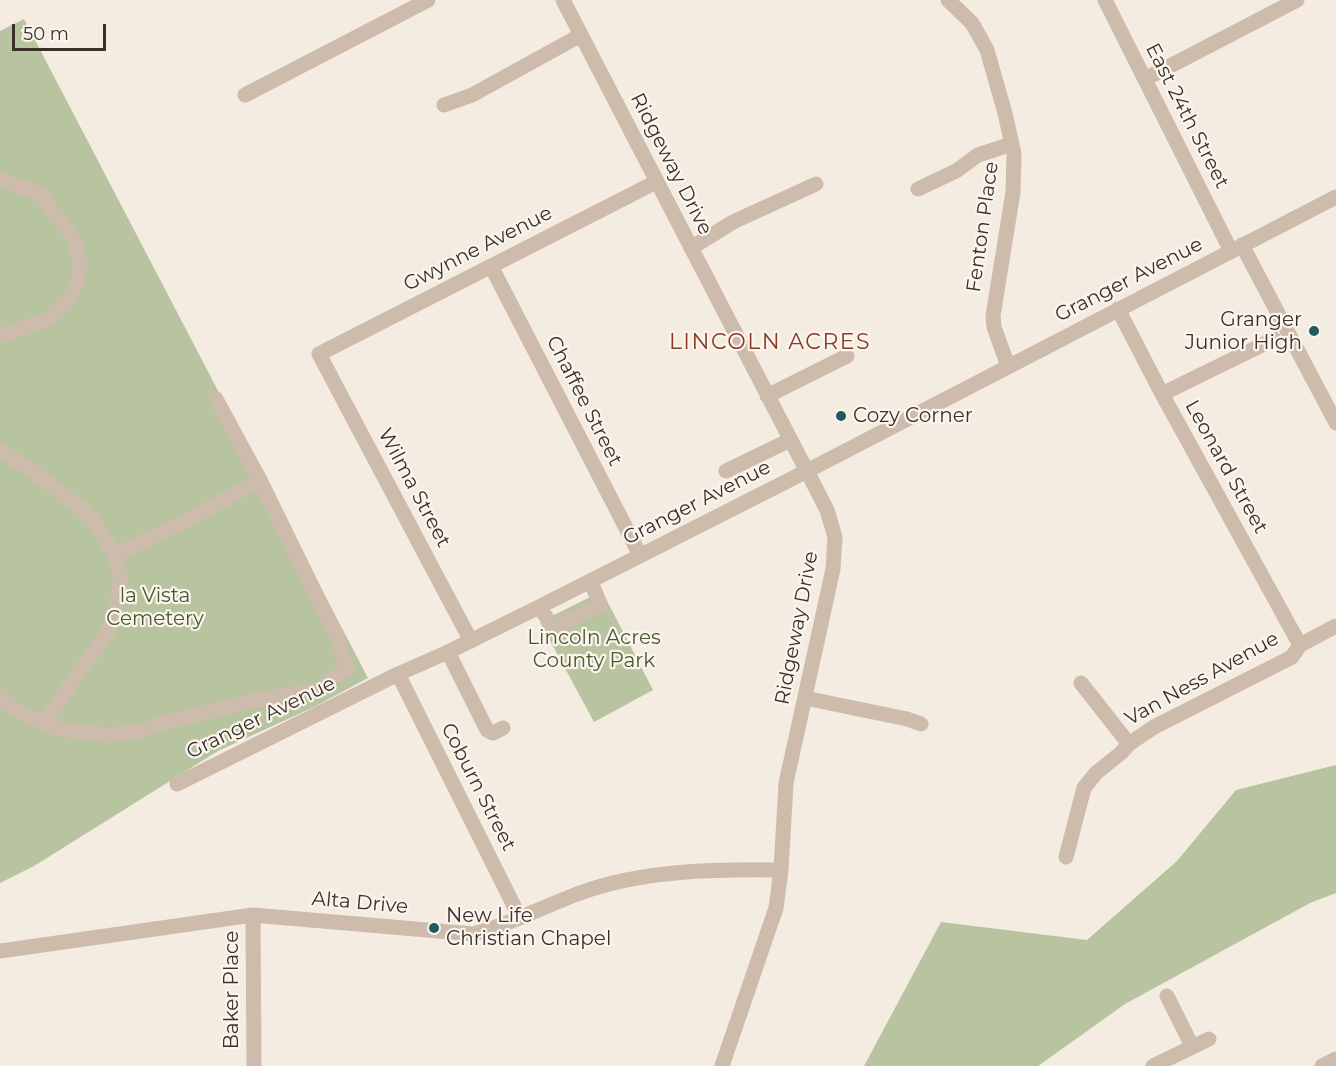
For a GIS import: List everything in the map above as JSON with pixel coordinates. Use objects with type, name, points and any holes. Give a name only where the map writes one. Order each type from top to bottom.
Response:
[{"type":"street","points":[[245,95],[428,0]]},
{"type":"street","name":"Ridgeway Drive","points":[[563,0],[827,510],[835,537],[834,569],[786,783],[782,870],[776,908],[722,1066]]},
{"type":"street","name":"Fenton Place","points":[[948,0],[972,23],[987,50],[1012,144],[1015,174],[993,316],[994,327],[1008,366]]},
{"type":"street","name":"East 24th Street","points":[[1105,0],[1145,79],[1237,248],[1336,423]]},
{"type":"street","points":[[1145,79],[1297,0]]},
{"type":"street","points":[[444,105],[472,95],[581,34]]},
{"type":"street","points":[[918,189],[956,171],[978,155],[1012,144]]},
{"type":"street","points":[[0,179],[40,195],[75,241],[80,262],[78,281],[69,300],[50,319],[0,336]]},
{"type":"street","name":"Gwynne Avenue","points":[[319,354],[657,182]]},
{"type":"street","points":[[691,248],[733,222],[816,184]]},
{"type":"street","name":"Granger Avenue","points":[[177,784],[539,607],[1336,197]]},
{"type":"street","name":"Chaffee Street","points":[[491,266],[639,555]]},
{"type":"street","name":"Leonard Street","points":[[1118,309],[1300,645]]},
{"type":"street","points":[[1162,394],[1274,339]]},
{"type":"street","name":"Wilma Street","points":[[319,354],[471,641]]},
{"type":"street","points":[[767,396],[847,356]]},
{"type":"street","name":"Granger Avenue","points":[[43,723],[68,730],[108,735],[140,731],[166,722],[256,700],[317,690],[347,668],[338,639],[260,480],[216,399]]},
{"type":"street","points":[[726,471],[790,440]]},
{"type":"street","points":[[0,450],[84,511],[97,525],[114,555],[121,579],[108,632],[43,723],[16,710],[0,696]]},
{"type":"street","points":[[114,555],[186,521],[260,480]]},
{"type":"street","points":[[539,607],[554,628],[600,605],[591,580]]},
{"type":"street","name":"Van Ness Avenue","points":[[1066,858],[1084,788],[1096,773],[1125,748],[1168,719],[1292,657],[1300,645],[1336,626]]},
{"type":"street","points":[[448,652],[486,730],[493,733],[503,728]]},
{"type":"street","name":"Coburn Street","points":[[398,674],[520,918]]},
{"type":"street","points":[[1081,683],[1125,748]]},
{"type":"street","points":[[805,698],[907,719],[921,724]]},
{"type":"street","name":"Alta Drive","points":[[0,951],[253,915],[473,934],[520,918],[581,892],[613,883],[693,871],[782,870]]},
{"type":"street","name":"Baker Place","points":[[253,915],[254,1066]]},
{"type":"street","points":[[1167,996],[1192,1046]]},
{"type":"street","points":[[1153,1066],[1209,1039]]},
{"type":"street","points":[[1322,1066],[1336,1059]]},
{"type":"green space","name":"la Vista Cemetery","points":[[24,19],[368,678],[314,707],[218,751],[34,866],[0,883],[0,31]]},
{"type":"green space","name":"Lincoln Acres County Park","points":[[602,591],[653,690],[594,722],[540,622]]},
{"type":"green space","points":[[1336,765],[1336,893],[1310,903],[1125,1004],[1038,1066],[864,1066],[941,922],[1087,940],[1177,861],[1236,790]]},
{"type":"place","name":"Granger Junior High","points":[[1314,331]]},
{"type":"place","name":"Cozy Corner","points":[[841,416]]},
{"type":"place","name":"New Life Christian Chapel","points":[[434,928]]},
{"type":"district","name":"LINCOLN ACRES","points":[[770,343]]}]
